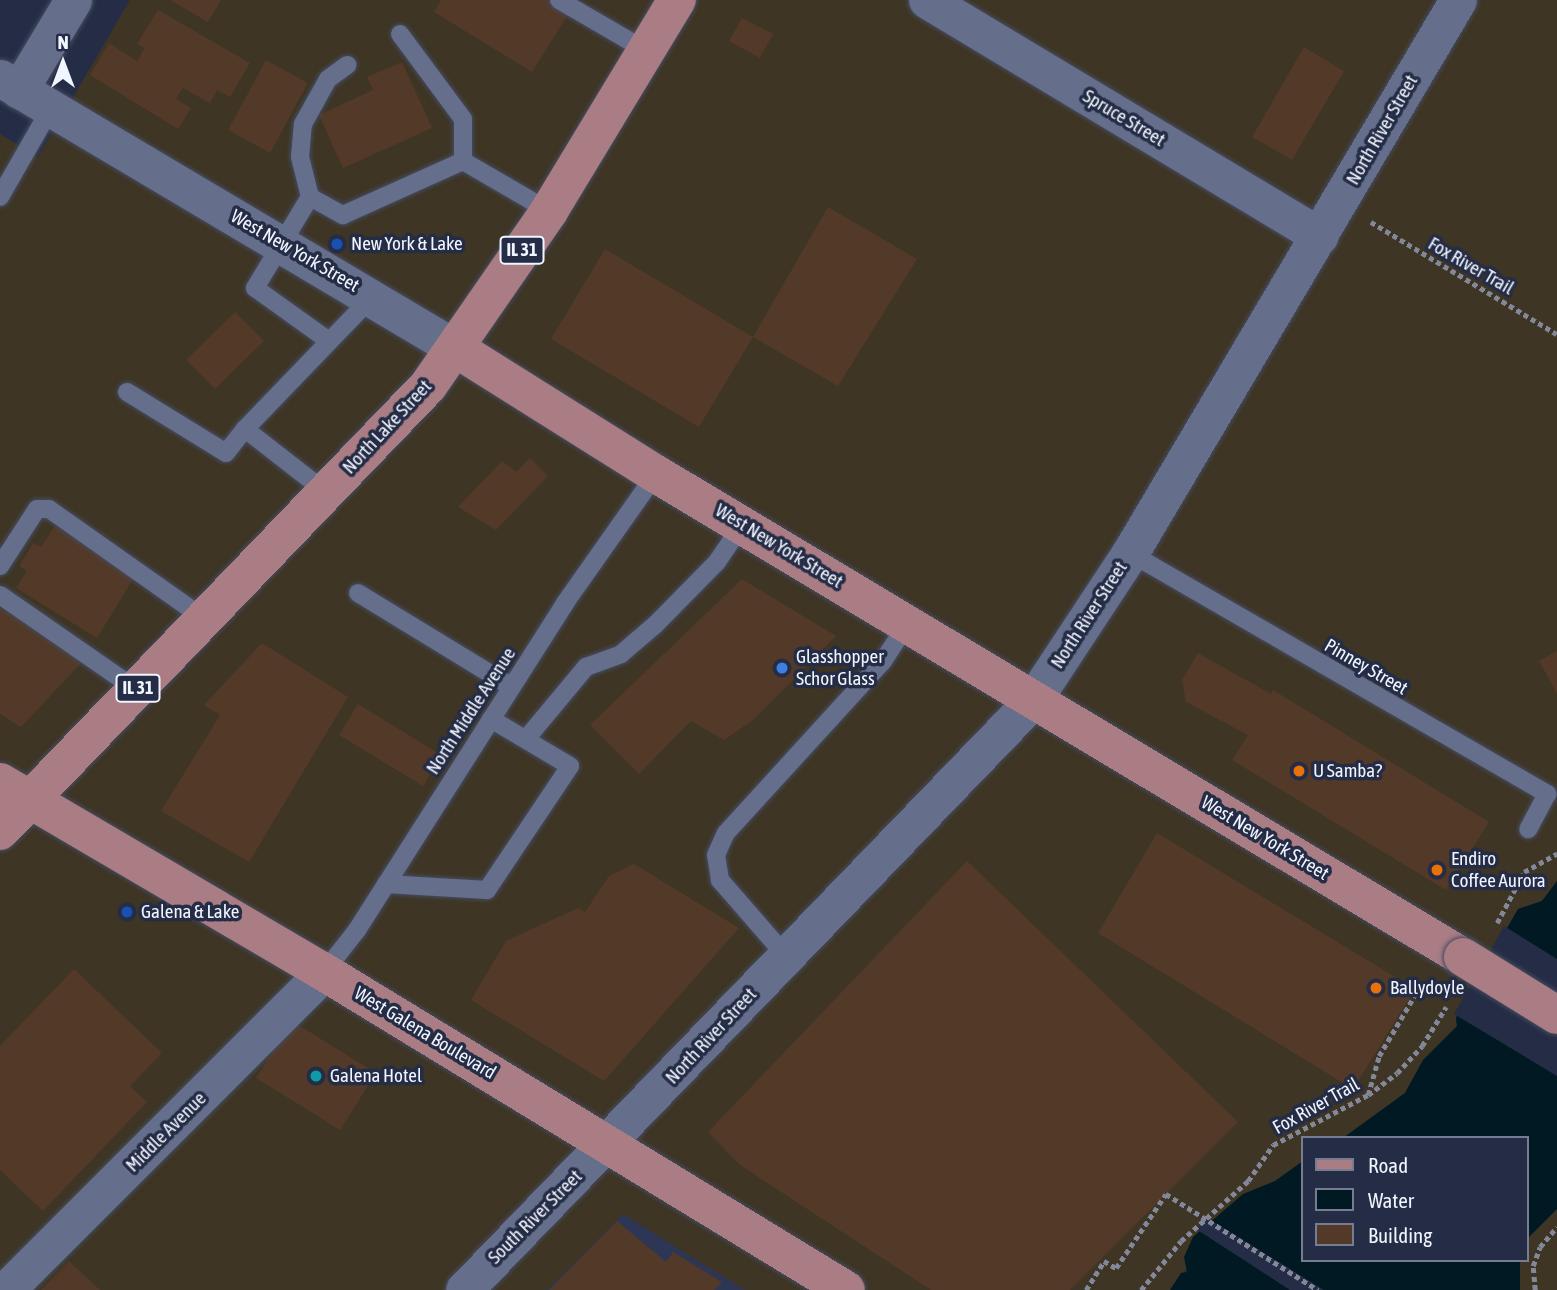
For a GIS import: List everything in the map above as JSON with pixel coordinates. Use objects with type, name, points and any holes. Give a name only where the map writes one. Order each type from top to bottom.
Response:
[{"type":"main road","name":"North Lake Street","points":[[15,791],[136,690],[428,386],[549,211],[677,0]]},
{"type":"main road","name":"West New York Street","points":[[455,348],[656,474],[1557,1015]]},
{"type":"main road","name":"IL 31","points":[[0,831],[15,791]]},
{"type":"main road","name":"West Galena Boulevard","points":[[15,791],[324,972],[846,1290]]},
{"type":"street","points":[[10,84],[74,0]]},
{"type":"street","name":"Spruce Street","points":[[928,0],[1320,236]]},
{"type":"street","name":"North River Street","points":[[606,1143],[1033,701],[1130,553],[1458,0]]},
{"type":"street","name":"West New York Street","points":[[10,84],[455,348]]},
{"type":"street","name":"Middle Avenue","points":[[6,1290],[324,972]]},
{"type":"street","name":"South River Street","points":[[464,1290],[606,1143]]},
{"type":"lane","points":[[559,0],[647,51]]},
{"type":"lane","points":[[400,34],[463,118],[463,161]]},
{"type":"lane","points":[[329,341],[255,288],[280,242],[310,197],[300,156],[303,124],[328,79],[348,65]]},
{"type":"lane","points":[[0,197],[51,108]]},
{"type":"lane","points":[[310,197],[343,215],[463,161]]},
{"type":"lane","points":[[463,161],[549,211]]},
{"type":"lane","points":[[127,392],[226,453],[245,429],[372,297]]},
{"type":"lane","points":[[245,429],[326,492]]},
{"type":"lane","name":"North Middle Avenue","points":[[324,972],[386,884],[512,687],[656,474]]},
{"type":"lane","points":[[0,566],[37,509],[49,509],[205,618]]},
{"type":"lane","points":[[526,739],[586,667],[621,654],[656,624],[717,562],[742,525]]},
{"type":"lane","name":"Pinney Street","points":[[1130,553],[1547,794],[1528,829]]},
{"type":"lane","points":[[358,593],[512,687]]},
{"type":"lane","points":[[0,595],[136,690]]},
{"type":"lane","points":[[786,956],[720,880],[716,855],[726,833],[883,661],[908,623]]},
{"type":"lane","points":[[386,884],[487,890],[570,766],[491,719]]},
{"type":"path","name":"Fox River Trail","points":[[1371,222],[1557,334]]},
{"type":"path","points":[[1497,923],[1524,872],[1557,854]]},
{"type":"path","points":[[1368,1095],[1379,1056],[1422,983]]},
{"type":"path","name":"Fox River Trail","points":[[1141,1290],[1204,1218],[1248,1181],[1273,1144],[1368,1095],[1422,1046],[1446,1007]]},
{"type":"path","points":[[1086,1290],[1104,1261],[1116,1268],[1166,1194],[1318,1290]]},
{"type":"path","points":[[1535,1290],[1533,1266],[1540,1247],[1557,1227]]},
{"type":"shaded area","points":[[130,0],[1557,0],[1557,881],[1542,901],[1518,909],[1456,1017],[1457,1026],[1447,1040],[1423,1060],[1405,1093],[1346,1136],[1302,1136],[1302,1162],[1275,1181],[1243,1195],[1170,1290],[0,1290],[0,134],[38,157]]},
{"type":"shaded area","points":[[1557,1209],[1557,1290],[1520,1290],[1520,1262],[1529,1262],[1529,1237]]},
{"type":"shaded area","points":[[623,1214],[745,1290],[547,1290]]},
{"type":"water","points":[[1557,881],[1557,1209],[1529,1237],[1529,1136],[1346,1136],[1405,1093],[1423,1060],[1457,1026],[1456,1018],[1518,909],[1542,901]]},
{"type":"water","points":[[1302,1162],[1302,1262],[1520,1262],[1520,1290],[1170,1290],[1181,1273],[1187,1272],[1184,1257],[1193,1237],[1243,1194],[1275,1181]]},
{"type":"pier","points":[[1504,926],[1557,959],[1557,1076],[1454,1014]]},
{"type":"pier","points":[[1209,1219],[1324,1290],[1290,1290],[1196,1229]]},
{"type":"building","points":[[170,0],[221,0],[208,22]]},
{"type":"building","points":[[441,0],[548,0],[569,13],[532,72],[434,12]]},
{"type":"building","points":[[158,10],[250,63],[230,97],[217,90],[210,103],[183,88],[176,99],[191,108],[178,129],[90,75],[109,43],[137,61],[145,48],[137,44]]},
{"type":"building","points":[[742,18],[773,34],[760,58],[729,41]]},
{"type":"building","points":[[1304,47],[1344,71],[1292,160],[1252,137]]},
{"type":"building","points":[[266,60],[308,83],[270,153],[228,130]]},
{"type":"building","points":[[402,62],[432,128],[343,168],[319,115],[373,90],[367,77]]},
{"type":"building","points":[[828,207],[917,259],[838,386],[753,337]]},
{"type":"building","points":[[605,249],[753,337],[699,427],[551,339]]},
{"type":"building","points":[[235,312],[264,341],[215,389],[186,360]]},
{"type":"building","points":[[530,458],[548,476],[496,530],[458,507],[502,461],[516,472]]},
{"type":"building","points":[[55,526],[135,576],[97,638],[16,588],[27,571],[19,566],[33,543],[41,547]]},
{"type":"building","points":[[742,579],[836,636],[753,720],[724,740],[691,721],[639,774],[590,725]]},
{"type":"building","points":[[0,608],[85,659],[21,727],[0,714]]},
{"type":"building","points":[[262,643],[348,697],[249,862],[161,811],[220,715],[204,705]]},
{"type":"building","points":[[1557,651],[1557,693],[1539,661]]},
{"type":"building","points":[[1198,653],[1271,694],[1273,690],[1489,822],[1446,890],[1232,760],[1248,735],[1186,702],[1182,680]]},
{"type":"building","points":[[358,704],[441,755],[423,786],[339,735]]},
{"type":"building","points":[[1157,833],[1415,989],[1353,1089],[1098,933]]},
{"type":"building","points":[[967,861],[1238,1122],[1070,1290],[931,1290],[740,1165],[708,1132]]},
{"type":"building","points":[[634,864],[739,928],[604,1081],[471,1000],[506,941],[578,908],[585,912],[609,876]]},
{"type":"building","points":[[74,969],[162,1053],[130,1086],[147,1102],[43,1211],[0,1170],[0,1046]]},
{"type":"building","name":"Galena Hotel","points":[[292,1021],[376,1073],[340,1130],[256,1078]]},
{"type":"building","points":[[617,1221],[666,1262],[673,1252],[722,1282],[714,1290],[549,1290]]},
{"type":"building","points":[[69,1261],[100,1290],[41,1290]]},
{"type":"place","name":"New York & Lake","points":[[337,244]]},
{"type":"place","name":"Glasshopper Schor Glass","points":[[782,668]]},
{"type":"place","name":"U Samba?","points":[[1299,771]]},
{"type":"place","name":"Endiro Coffee Aurora","points":[[1437,870]]},
{"type":"place","name":"Galena & Lake","points":[[127,912]]},
{"type":"place","name":"Ballydoyle","points":[[1376,988]]},
{"type":"place","name":"Galena Hotel","points":[[316,1076]]}]
